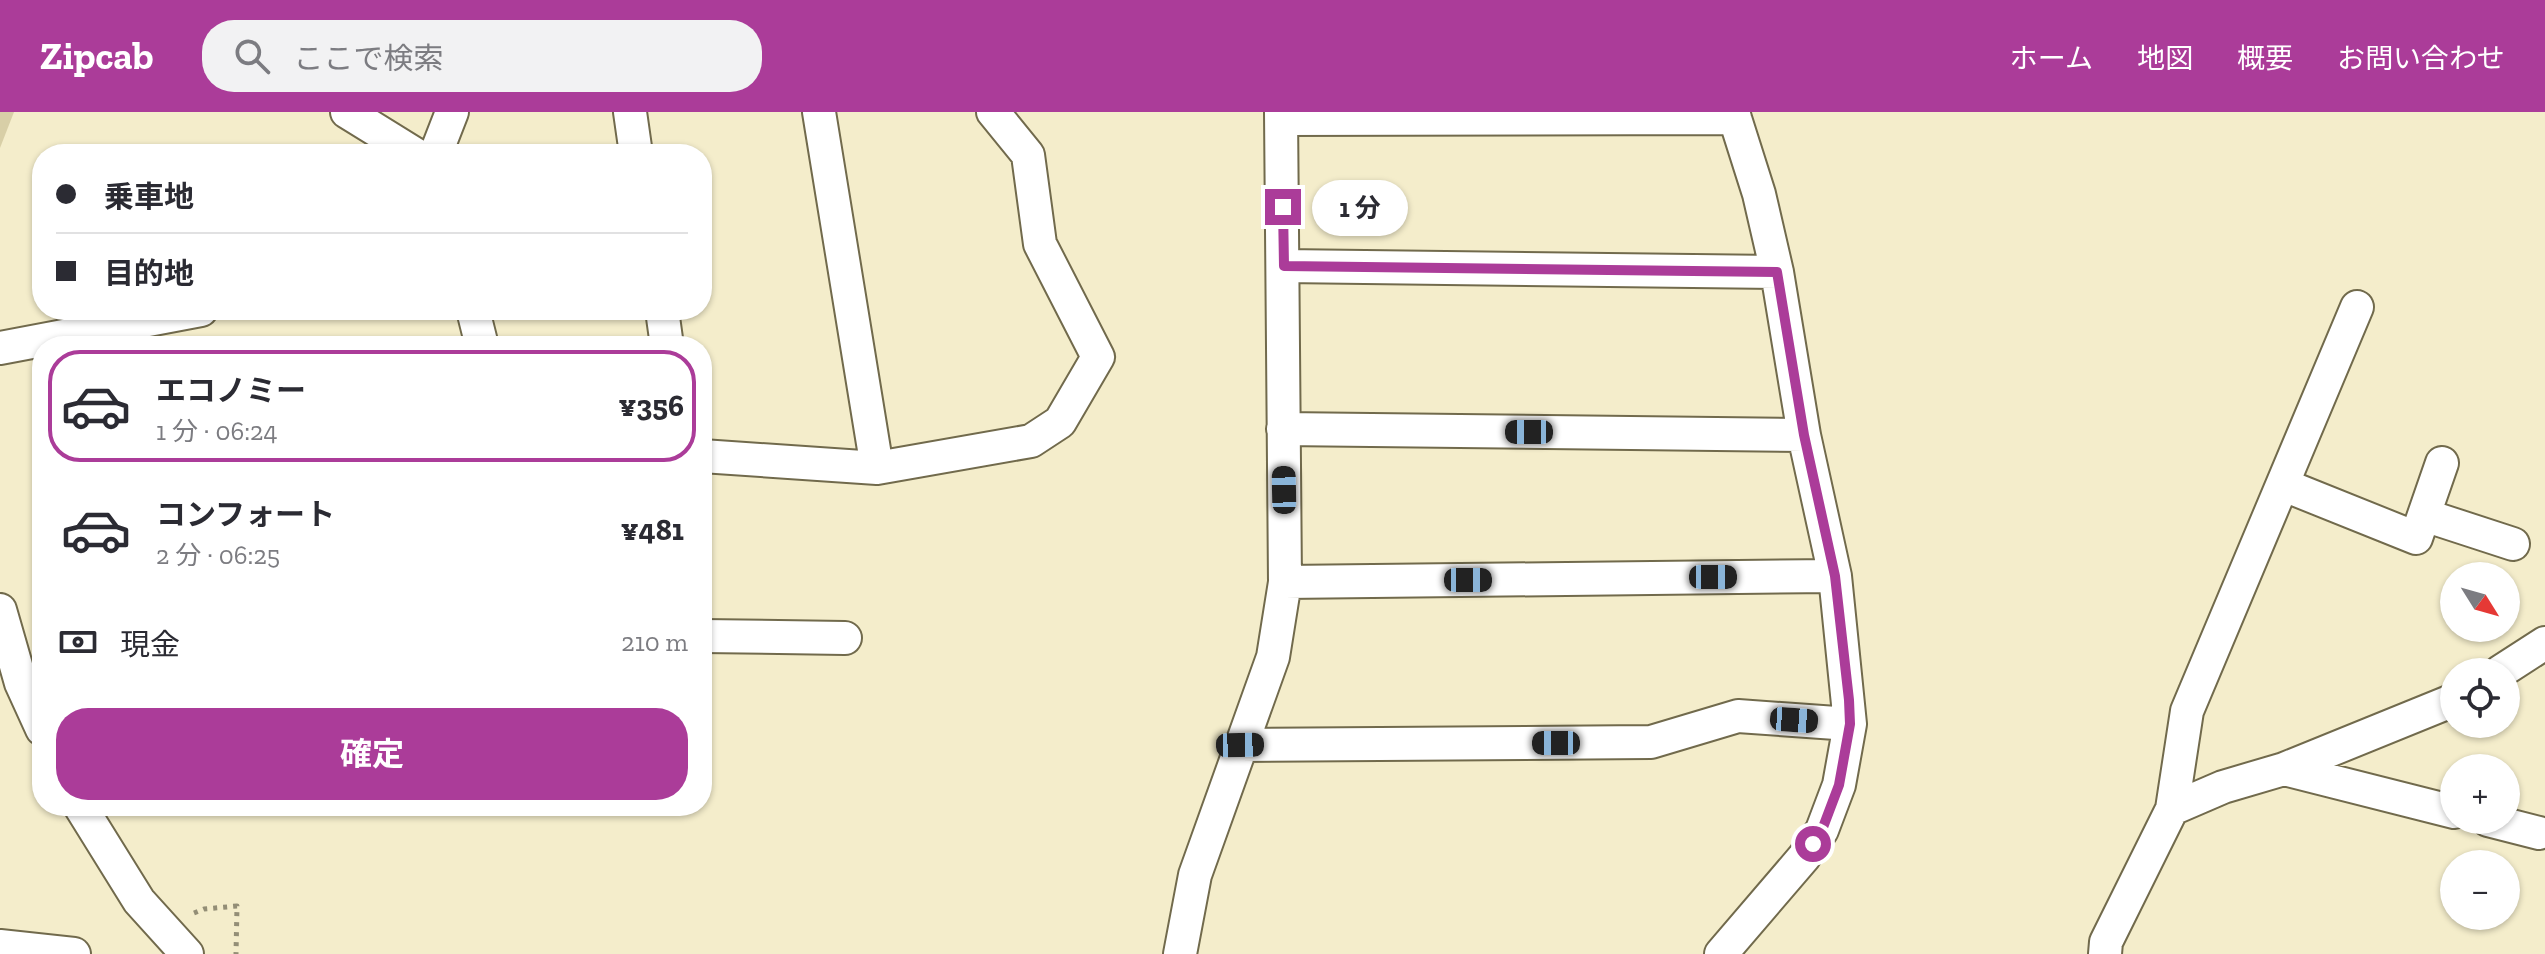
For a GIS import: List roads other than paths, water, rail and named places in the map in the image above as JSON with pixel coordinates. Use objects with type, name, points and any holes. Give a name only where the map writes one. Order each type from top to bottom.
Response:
[{"type":"street","points":[[347,112],[399,144]]},
{"type":"street","points":[[440,144],[452,112]]},
{"type":"street","points":[[630,112],[635,144]]},
{"type":"street","points":[[819,112],[877,468]]},
{"type":"street","points":[[712,457],[877,468],[1031,441],[1060,422],[1098,357],[1040,244],[1028,155],[993,112]]},
{"type":"street","points":[[1180,954],[1195,875],[1273,657],[1285,582],[1282,115],[1734,115],[1759,194],[1777,272],[1804,435],[1835,576],[1850,724],[1839,785],[1822,830],[1804,857],[1721,954]]},
{"type":"street","points":[[1284,266],[1777,272]]},
{"type":"street","points":[[2105,954],[2106,942],[2172,809],[2187,711],[2357,307]]},
{"type":"street","points":[[63,336],[148,320]]},
{"type":"street","points":[[0,348],[32,342]]},
{"type":"street","points":[[1283,429],[1804,435]]},
{"type":"street","points":[[2284,485],[2416,538],[2442,463]]},
{"type":"street","points":[[2424,515],[2513,544]]},
{"type":"street","points":[[1285,582],[1835,576]]},
{"type":"street","points":[[0,610],[21,681],[32,706]]},
{"type":"street","points":[[712,636],[845,638]]},
{"type":"street","points":[[2520,659],[2545,643]]},
{"type":"street","points":[[2172,809],[2223,787],[2284,769],[2440,706]]},
{"type":"street","points":[[1240,745],[1651,742],[1738,716],[1850,724]]},
{"type":"street","points":[[2284,769],[2440,808]]},
{"type":"street","points":[[86,816],[139,901],[187,954]]},
{"type":"street","points":[[2520,828],[2539,833]]},
{"type":"street","points":[[0,946],[74,954]]}]
